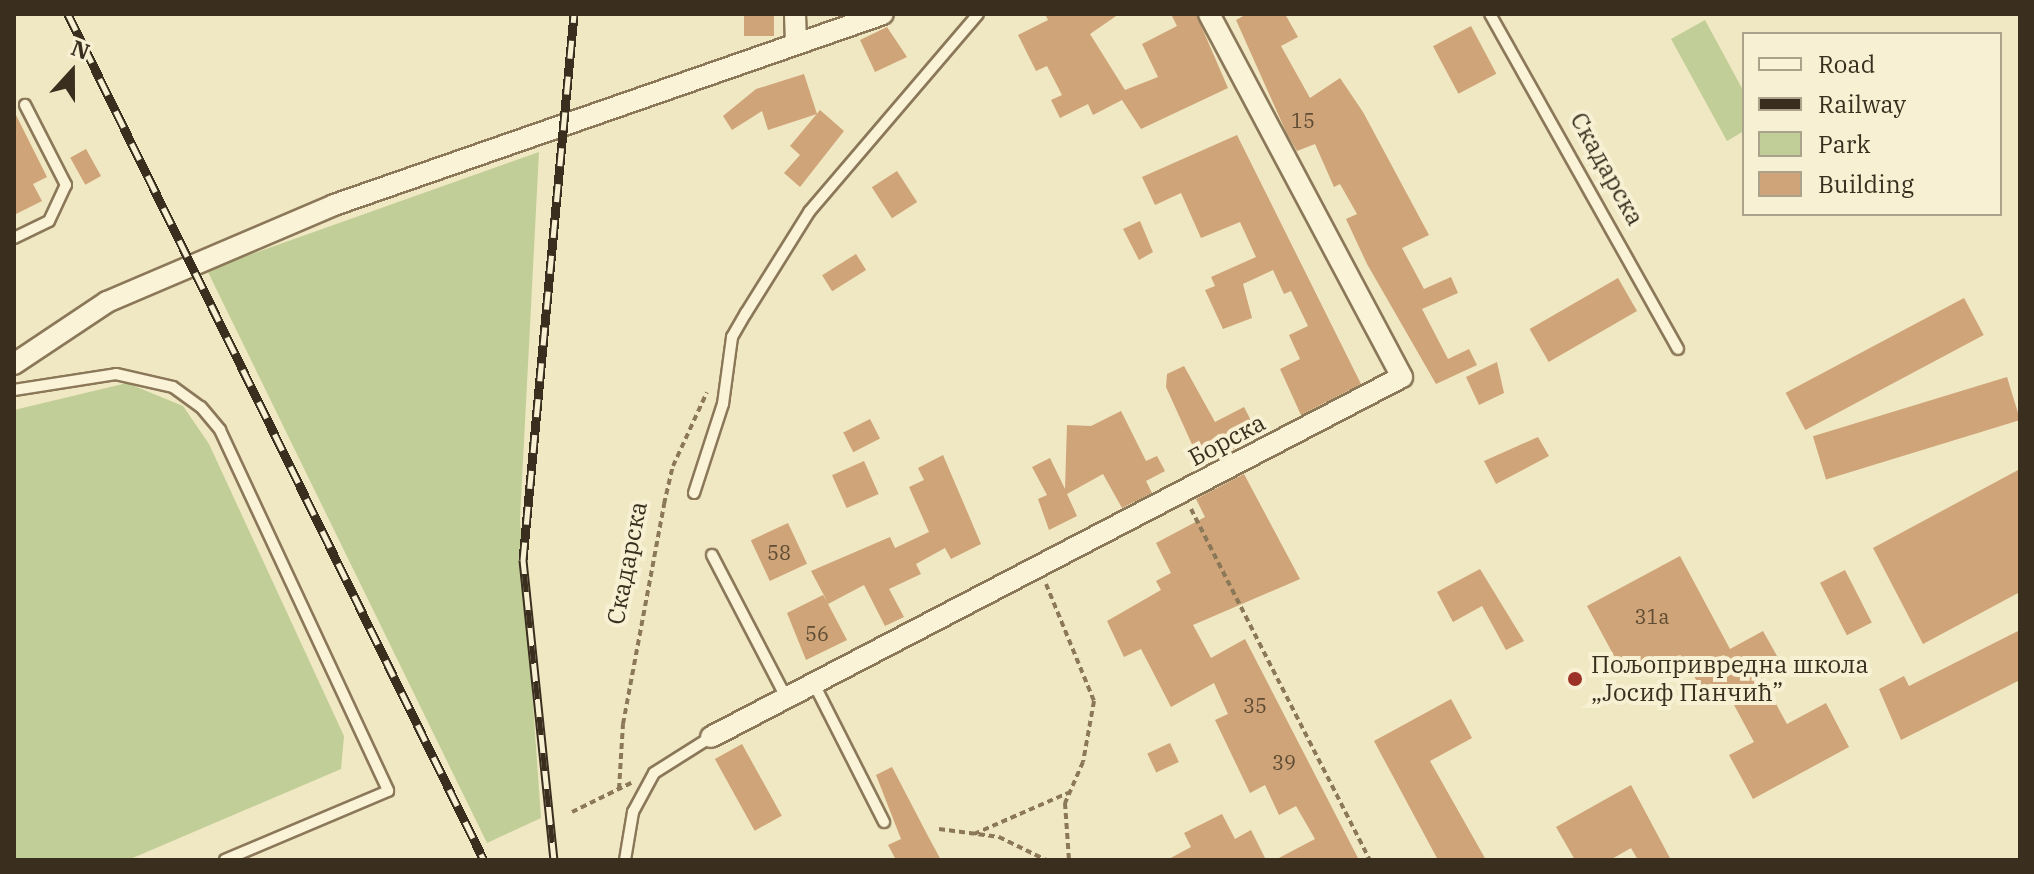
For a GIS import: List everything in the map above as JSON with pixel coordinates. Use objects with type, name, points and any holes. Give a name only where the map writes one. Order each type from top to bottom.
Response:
[{"type":"street","points":[[795,14],[796,42]]},
{"type":"street","points":[[14,364],[107,302],[190,263],[796,42],[883,14]]},
{"type":"street","name":"Борска","points":[[711,737],[812,680],[1183,493],[1402,377],[1209,14]]},
{"type":"lane","points":[[694,493],[732,337],[809,212],[978,14]]},
{"type":"lane","name":"Скадарска","points":[[1490,14],[1678,349]]},
{"type":"lane","points":[[14,238],[49,221],[66,185],[25,105]]},
{"type":"lane","points":[[14,390],[116,374],[173,387],[201,407],[220,430],[388,791],[225,860]]},
{"type":"lane","points":[[712,555],[785,695]]},
{"type":"lane","points":[[812,680],[884,822]]},
{"type":"lane","points":[[625,860],[633,812],[654,773],[711,737]]},
{"type":"path","name":"Скадарска","points":[[619,789],[623,724],[673,466],[729,359]]},
{"type":"path","points":[[1183,493],[1370,860]]},
{"type":"path","points":[[1041,564],[1092,685],[1083,762],[1070,791],[1064,815],[1069,860]]},
{"type":"path","points":[[572,812],[654,773]]},
{"type":"path","points":[[971,834],[1070,791]]},
{"type":"path","points":[[939,829],[999,837],[1046,860]]},
{"type":"green space","points":[[1705,20],[1742,88],[1742,132],[1727,141],[1671,39]]},
{"type":"green space","points":[[539,152],[520,519],[541,818],[487,843],[207,270]]},
{"type":"green space","points":[[127,383],[183,406],[209,444],[344,736],[341,769],[128,860],[14,860],[14,410]]},
{"type":"building","points":[[744,14],[774,14],[774,36],[744,36]]},
{"type":"building","points":[[1045,14],[1119,14],[1090,34],[1125,90],[1158,77],[1142,44],[1177,26],[1171,14],[1196,14],[1228,88],[1141,129],[1122,100],[1093,115],[1088,104],[1060,118],[1051,100],[1062,95],[1047,66],[1036,71],[1018,35],[1048,20]]},
{"type":"building","points":[[1247,14],[1285,14],[1298,37],[1281,46],[1310,98],[1340,78],[1363,112],[1429,235],[1402,248],[1424,289],[1451,277],[1458,293],[1422,309],[1448,359],[1469,349],[1477,365],[1436,384],[1367,264],[1346,219],[1357,214],[1340,184],[1334,187],[1315,144],[1297,151],[1287,134],[1236,20]]},
{"type":"building","points":[[1471,26],[1496,74],[1458,94],[1433,46]]},
{"type":"building","points":[[887,27],[907,57],[875,72],[860,40]]},
{"type":"building","points":[[804,74],[817,114],[768,130],[762,111],[732,130],[723,116],[756,89]]},
{"type":"building","points":[[820,110],[844,131],[800,187],[784,173],[800,155],[790,146]]},
{"type":"building","points":[[14,111],[47,177],[33,184],[42,201],[14,215]]},
{"type":"building","points":[[1237,135],[1361,384],[1301,415],[1280,369],[1300,359],[1289,335],[1308,326],[1291,291],[1284,294],[1273,270],[1243,284],[1252,318],[1223,329],[1205,290],[1215,286],[1211,277],[1256,257],[1240,222],[1201,238],[1181,193],[1155,205],[1142,177]]},
{"type":"building","points":[[86,149],[101,176],[85,185],[70,158]]},
{"type":"building","points":[[897,171],[917,202],[892,218],[872,187]]},
{"type":"building","points":[[1140,221],[1153,252],[1139,260],[1123,229]]},
{"type":"building","points":[[856,254],[866,270],[832,291],[822,275]]},
{"type":"building","points":[[1618,278],[1637,311],[1549,362],[1530,329]]},
{"type":"building","points":[[1964,298],[1984,335],[1805,430],[1786,393]]},
{"type":"building","points":[[1497,362],[1504,393],[1479,405],[1466,377]]},
{"type":"building","points":[[1184,366],[1215,422],[1244,407],[1259,436],[1231,450],[1224,437],[1195,451],[1166,387],[1167,374]]},
{"type":"building","points":[[2007,377],[2020,420],[1826,479],[1813,436]]},
{"type":"building","points":[[1121,411],[1146,461],[1157,456],[1165,471],[1146,481],[1152,493],[1122,508],[1103,474],[1067,494],[1077,516],[1049,530],[1038,499],[1047,495],[1032,467],[1050,458],[1065,489],[1067,425],[1091,426]]},
{"type":"building","points":[[870,419],[880,439],[853,452],[843,433]]},
{"type":"building","points":[[1538,437],[1549,456],[1496,484],[1484,461]]},
{"type":"building","points":[[943,455],[981,544],[951,559],[945,548],[916,564],[921,574],[889,589],[904,617],[885,626],[864,585],[828,604],[847,640],[806,660],[787,613],[823,595],[827,601],[811,571],[890,537],[895,548],[929,532],[909,487],[924,480],[918,468]]},
{"type":"building","points":[[864,461],[879,494],[847,508],[832,475]]},
{"type":"building","points":[[2020,469],[2020,592],[1923,644],[1873,548]]},
{"type":"building","points":[[1244,474],[1300,579],[1193,625],[1211,658],[1245,639],[1359,860],[1275,860],[1315,839],[1296,806],[1279,815],[1265,785],[1250,793],[1215,720],[1228,714],[1214,683],[1171,707],[1141,649],[1124,657],[1107,621],[1161,590],[1156,581],[1171,573],[1156,543],[1205,517],[1196,499]]},
{"type":"building","points":[[788,523],[807,564],[770,581],[751,540]]},
{"type":"building","points":[[1680,556],[1730,649],[1763,631],[1781,663],[1760,675],[1787,724],[1826,703],[1849,747],[1753,799],[1729,755],[1754,742],[1727,692],[1708,702],[1686,661],[1659,677],[1650,662],[1625,676],[1587,606]]},
{"type":"building","points":[[1480,569],[1524,641],[1506,650],[1482,606],[1453,622],[1437,592]]},
{"type":"building","points":[[1845,570],[1872,623],[1847,635],[1820,583]]},
{"type":"building","points":[[2020,630],[2020,680],[1901,740],[1879,689],[1904,676],[1909,686]]},
{"type":"building","points":[[1451,699],[1472,738],[1430,761],[1486,860],[1438,860],[1374,741]]},
{"type":"building","points":[[1170,743],[1179,762],[1156,773],[1147,754]]},
{"type":"building","points":[[742,744],[782,816],[755,831],[715,759]]},
{"type":"building","points":[[892,767],[941,860],[896,860],[888,845],[901,839],[876,775]]},
{"type":"building","points":[[1631,785],[1671,860],[1638,860],[1631,848],[1610,860],[1575,860],[1556,827]]},
{"type":"building","points":[[1222,814],[1235,839],[1251,830],[1266,860],[1167,860],[1191,847],[1184,833]]},
{"type":"railway","points":[[68,14],[484,860]]},
{"type":"railway","points":[[554,860],[523,560],[574,14]]},
{"type":"place","name":"Пољопривредна школа „Јосиф Панчић”","points":[[1575,679]]}]
